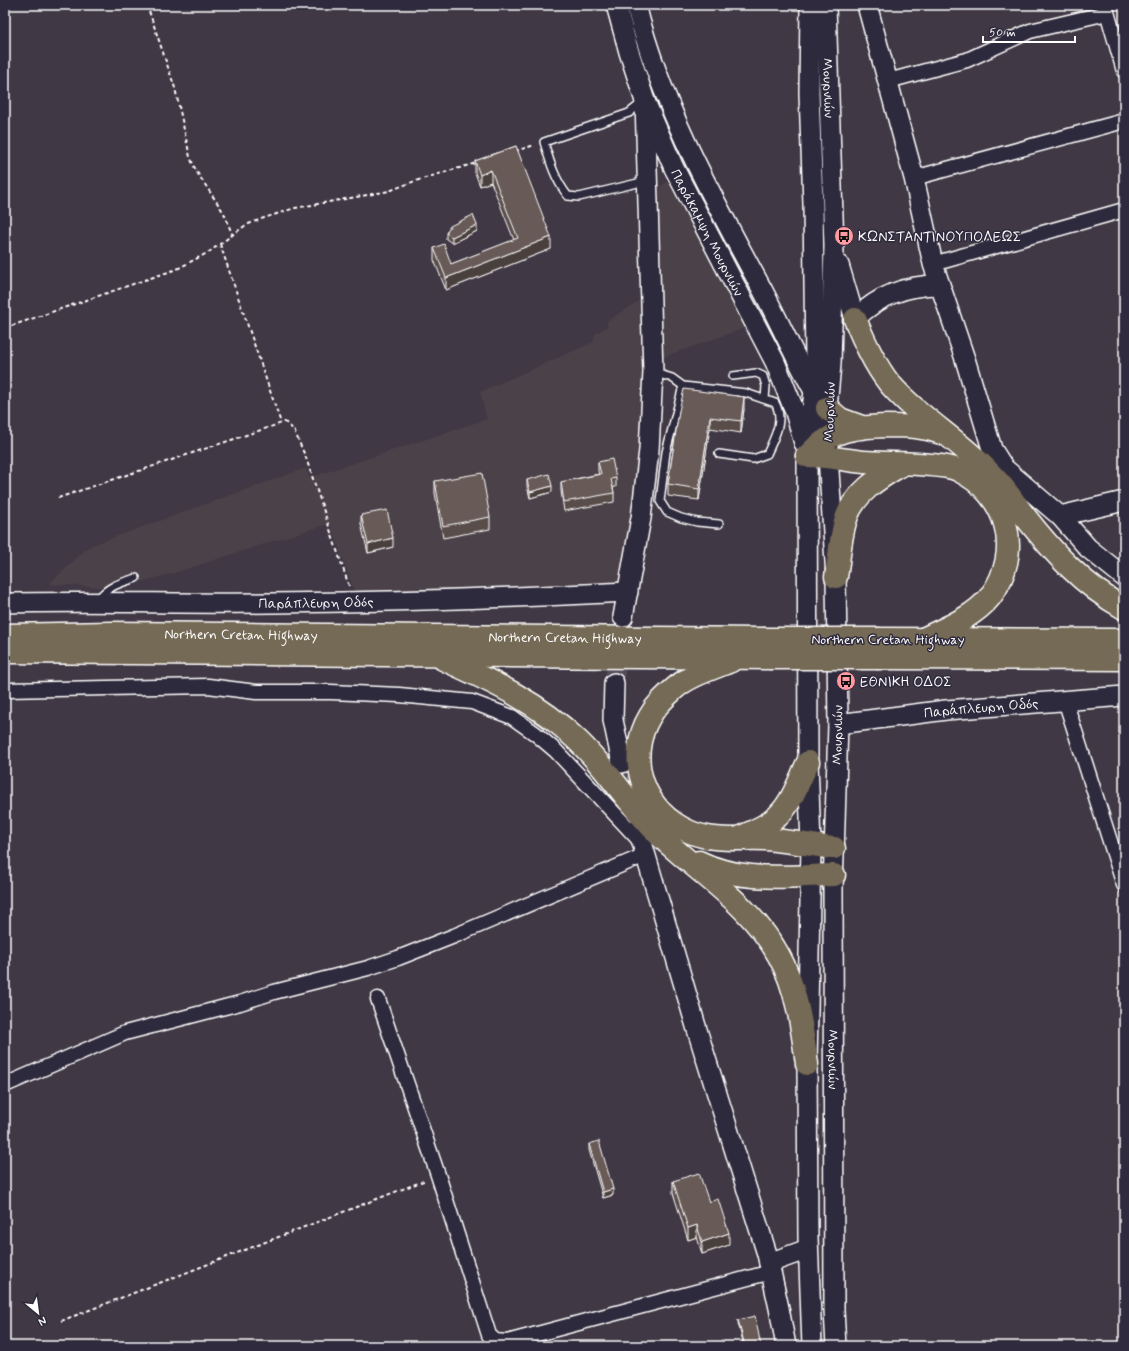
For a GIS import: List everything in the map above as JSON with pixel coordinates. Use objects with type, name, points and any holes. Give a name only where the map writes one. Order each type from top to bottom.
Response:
[{"type":"highway","points":[[855,319],[876,364],[889,383],[915,409],[968,451],[996,478],[1050,547],[1075,575],[1103,596],[1124,608]]},
{"type":"highway","points":[[827,408],[845,421],[862,427]]},
{"type":"highway","points":[[923,639],[969,615],[989,598],[1001,579],[1007,561],[1009,534],[998,507],[978,482],[956,469],[862,462],[821,450],[838,433],[862,427],[914,426],[948,435]]},
{"type":"highway","points":[[836,577],[845,522],[850,508],[872,484],[904,464]]},
{"type":"highway","name":"Northern Cretan Highway","points":[[5,635],[112,633],[766,648],[879,648],[1124,659]]},
{"type":"highway","name":"Northern Cretan Highway","points":[[879,648],[923,639],[1124,640]]},
{"type":"highway","name":"Northern Cretan Highway","points":[[5,652],[738,658],[766,648]]},
{"type":"highway","points":[[434,655],[516,694],[559,724],[578,740],[658,834],[725,890],[753,918],[779,956],[795,997],[807,1064]]},
{"type":"highway","points":[[738,658],[676,687],[659,704],[650,716],[638,749],[639,769],[645,789],[664,817],[673,824],[691,833],[714,839],[764,839],[834,848]]},
{"type":"highway","points":[[736,840],[761,827],[779,814],[794,794],[808,762]]},
{"type":"highway","points":[[682,854],[708,867],[752,876],[834,875]]},
{"type":"street","name":"Παράκαμψη Μουρνιών","points":[[616,5],[645,101],[674,168],[775,362],[803,435],[821,450]]},
{"type":"street","name":"Παράκαμψη Μουρνιών","points":[[636,5],[649,53],[666,100],[693,158],[814,391],[827,408]]},
{"type":"street","name":"Μουρνιών","points":[[810,5],[809,93],[814,212],[814,391],[836,577],[838,724],[834,848],[834,1294],[836,1346]]},
{"type":"street","name":"Μουρνιών","points":[[821,450],[831,364],[834,246],[826,5]]},
{"type":"street","points":[[867,5],[914,178],[933,264],[965,358],[992,449],[1004,468],[1060,516],[1088,548],[1124,577]]},
{"type":"street","points":[[888,81],[967,60],[1030,31],[1106,9],[1124,71]]},
{"type":"street","points":[[624,617],[641,518],[649,450],[653,372],[645,101]]},
{"type":"street","points":[[914,178],[1124,121]]},
{"type":"street","points":[[648,180],[693,158]]},
{"type":"street","points":[[933,264],[1124,210]]},
{"type":"street","points":[[834,246],[855,319],[866,308],[901,290],[919,285],[939,285]]},
{"type":"street","points":[[812,1346],[808,1249],[807,1064],[811,845],[808,762],[821,450]]},
{"type":"street","points":[[1060,516],[1124,500]]},
{"type":"street","name":"Παράπλευρη Οδός","points":[[5,603],[96,601],[354,602],[628,592]]},
{"type":"street","points":[[614,683],[613,720],[622,763]]},
{"type":"street","points":[[5,690],[208,686],[256,692],[392,694],[472,702],[512,718],[546,742],[641,842],[770,1267],[786,1346]]},
{"type":"street","name":"Παράπλευρη Οδός","points":[[838,724],[913,714],[1124,696]]},
{"type":"street","points":[[1065,700],[1124,884]]},
{"type":"street","points":[[5,1085],[125,1033],[398,958],[454,936],[641,842]]},
{"type":"street","points":[[378,999],[438,1176],[488,1335],[495,1341],[507,1342],[770,1267],[808,1249]]},
{"type":"lane","points":[[645,101],[629,113],[544,142],[556,177],[568,196],[579,197],[648,180]]},
{"type":"lane","points":[[653,372],[672,378],[683,386],[746,393],[765,398],[775,403],[778,408],[779,421],[766,454],[753,459],[719,454]]},
{"type":"lane","points":[[733,376],[756,373],[763,376],[766,386],[765,398]]},
{"type":"lane","points":[[683,386],[666,452],[660,501],[667,512],[681,518],[697,522],[719,524]]},
{"type":"lane","points":[[96,601],[104,591],[115,584],[136,578]]},
{"type":"path","points":[[147,5],[175,88],[190,157],[196,171],[224,213],[232,234]]},
{"type":"path","points":[[508,153],[544,142]]},
{"type":"path","points":[[5,328],[177,268],[209,252],[246,225],[295,208],[389,191],[415,181],[480,162]]},
{"type":"path","points":[[220,244],[281,423]]},
{"type":"path","points":[[58,498],[285,422],[294,430],[354,602]]},
{"type":"path","points":[[61,1321],[438,1176]]},
{"type":"shaded area","points":[[672,179],[753,325],[649,362],[642,472],[621,584],[355,593],[330,523],[177,572],[119,588],[49,584],[90,546],[306,468],[309,478],[487,419],[480,392],[594,342],[594,335],[608,326],[606,322],[658,289],[658,195],[661,186]]},
{"type":"building","points":[[516,146],[551,237],[446,278],[434,248],[444,244],[451,264],[518,238],[491,170],[480,175],[475,161]]},
{"type":"building","points":[[473,215],[477,225],[452,237],[446,233],[450,226]]},
{"type":"building","points":[[684,389],[744,397],[741,421],[710,417],[699,489],[668,484],[679,411]]},
{"type":"building","points":[[612,459],[616,478],[611,479],[614,493],[564,502],[561,482],[601,474],[598,462]]},
{"type":"building","points":[[482,473],[490,517],[443,526],[435,481]]},
{"type":"building","points":[[549,474],[552,486],[530,492],[527,480]]},
{"type":"building","points":[[387,510],[393,538],[368,544],[361,515]]},
{"type":"building","points":[[599,1141],[613,1189],[603,1192],[589,1144]]},
{"type":"building","points":[[699,1173],[709,1202],[718,1199],[729,1233],[702,1242],[697,1225],[688,1228],[673,1181]]},
{"type":"building","points":[[755,1316],[761,1346],[745,1346],[738,1320]]},
{"type":"tunnel","points":[[614,683],[620,642]]},
{"type":"tunnel","points":[[622,763],[632,804]]},
{"type":"place","name":"ΚΩΝΣΤΑΝΤΙΝΟΥΠΟΛΕΩΣ","points":[[844,236]]},
{"type":"place","name":"ΕΘΝΙΚΗ ΟΔΟΣ","points":[[846,681]]}]
